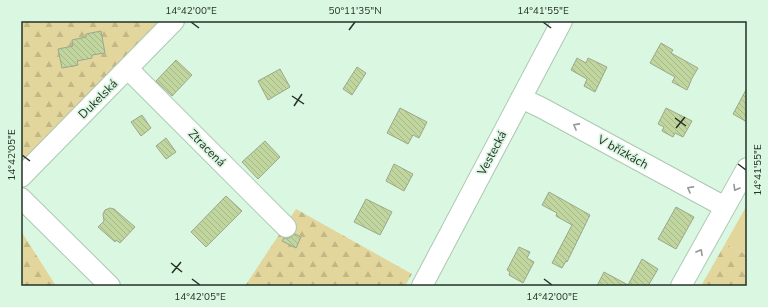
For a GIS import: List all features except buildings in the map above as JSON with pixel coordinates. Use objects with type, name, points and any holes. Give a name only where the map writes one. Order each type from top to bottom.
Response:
[{"type":"street","name":"Dukelská","points":[[21,177],[174,21]]},
{"type":"street","name":"Vestecká","points":[[422,286],[562,21]]},
{"type":"street","name":"Ztracená","points":[[128,69],[286,227]]},
{"type":"street","name":"V břízkách","points":[[521,98],[725,208]]},
{"type":"street","points":[[681,286],[747,168]]},
{"type":"street","points":[[21,198],[110,286]]},
{"type":"green space","points":[[21,21],[161,21],[21,167]]},
{"type":"green space","points":[[747,205],[747,255],[725,244]]},
{"type":"green space","points":[[296,209],[412,274],[405,286],[245,286]]},
{"type":"green space","points":[[21,231],[56,286],[21,286]]},
{"type":"green space","points":[[725,244],[747,255],[747,286],[701,286]]}]
